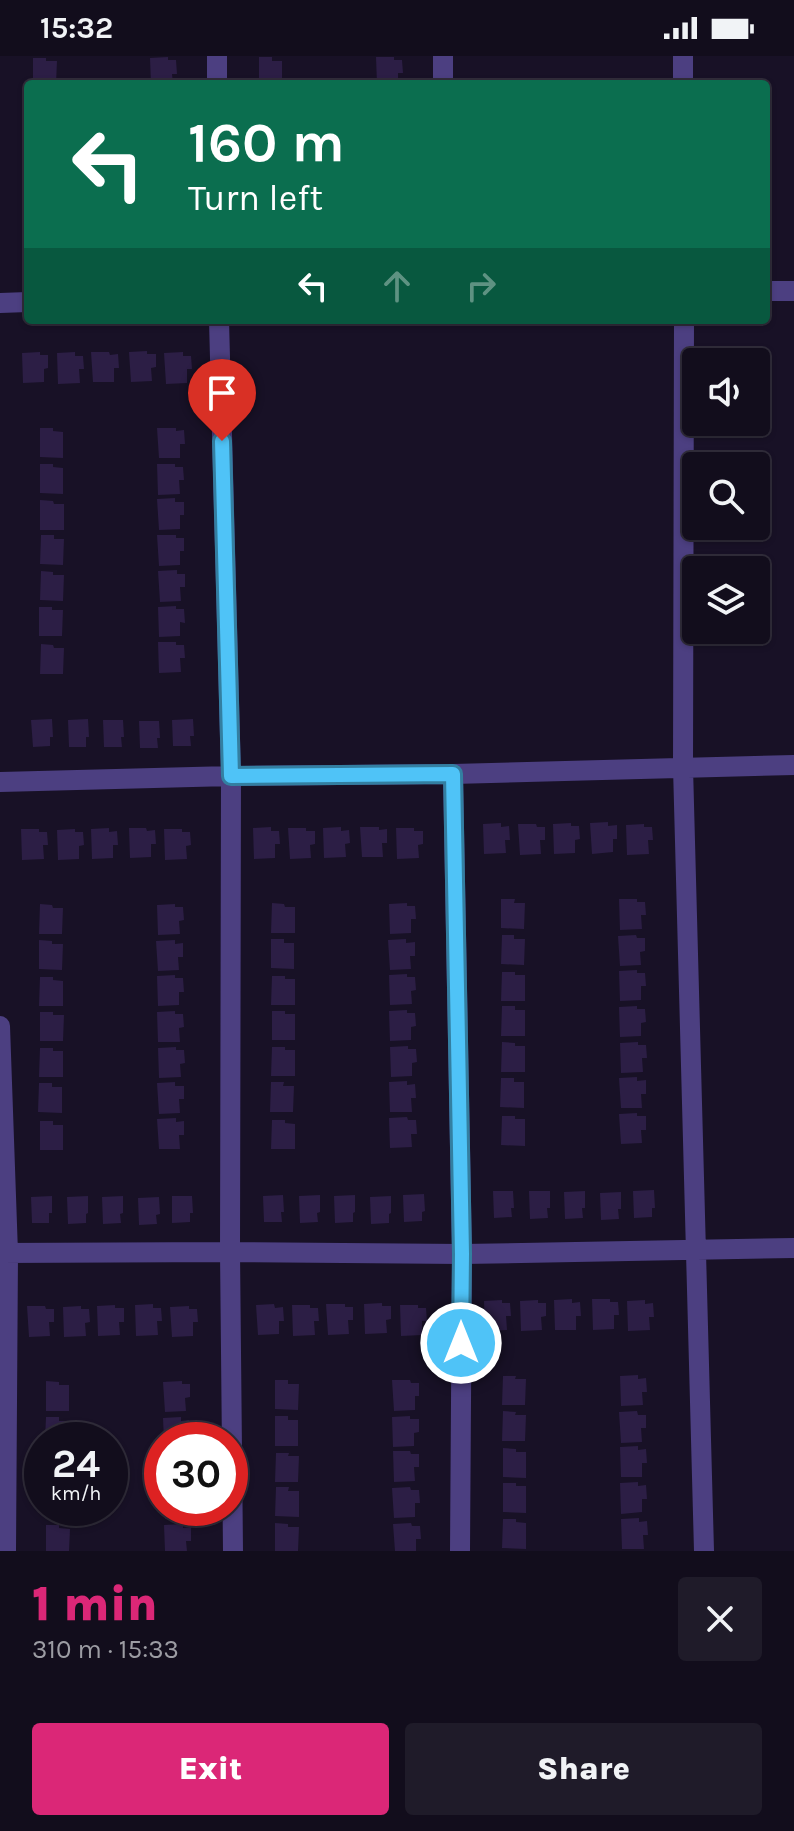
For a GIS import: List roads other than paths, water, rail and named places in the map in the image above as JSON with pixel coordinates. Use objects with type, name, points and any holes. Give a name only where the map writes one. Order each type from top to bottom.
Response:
[{"type":"street","points":[[217,56],[217,80]]},
{"type":"street","points":[[443,56],[443,80]]},
{"type":"street","points":[[683,56],[683,80]]},
{"type":"street","points":[[770,291],[794,291]]},
{"type":"street","points":[[0,303],[24,302]]},
{"type":"street","points":[[219,324],[231,776],[233,1551]]},
{"type":"street","points":[[684,324],[683,767],[704,1551]]},
{"type":"street","points":[[0,782],[794,765]]},
{"type":"street","points":[[453,774],[462,1254],[460,1551]]},
{"type":"street","points":[[0,1026],[6,1551]]},
{"type":"street","points":[[4,1253],[462,1254],[794,1248]]}]
